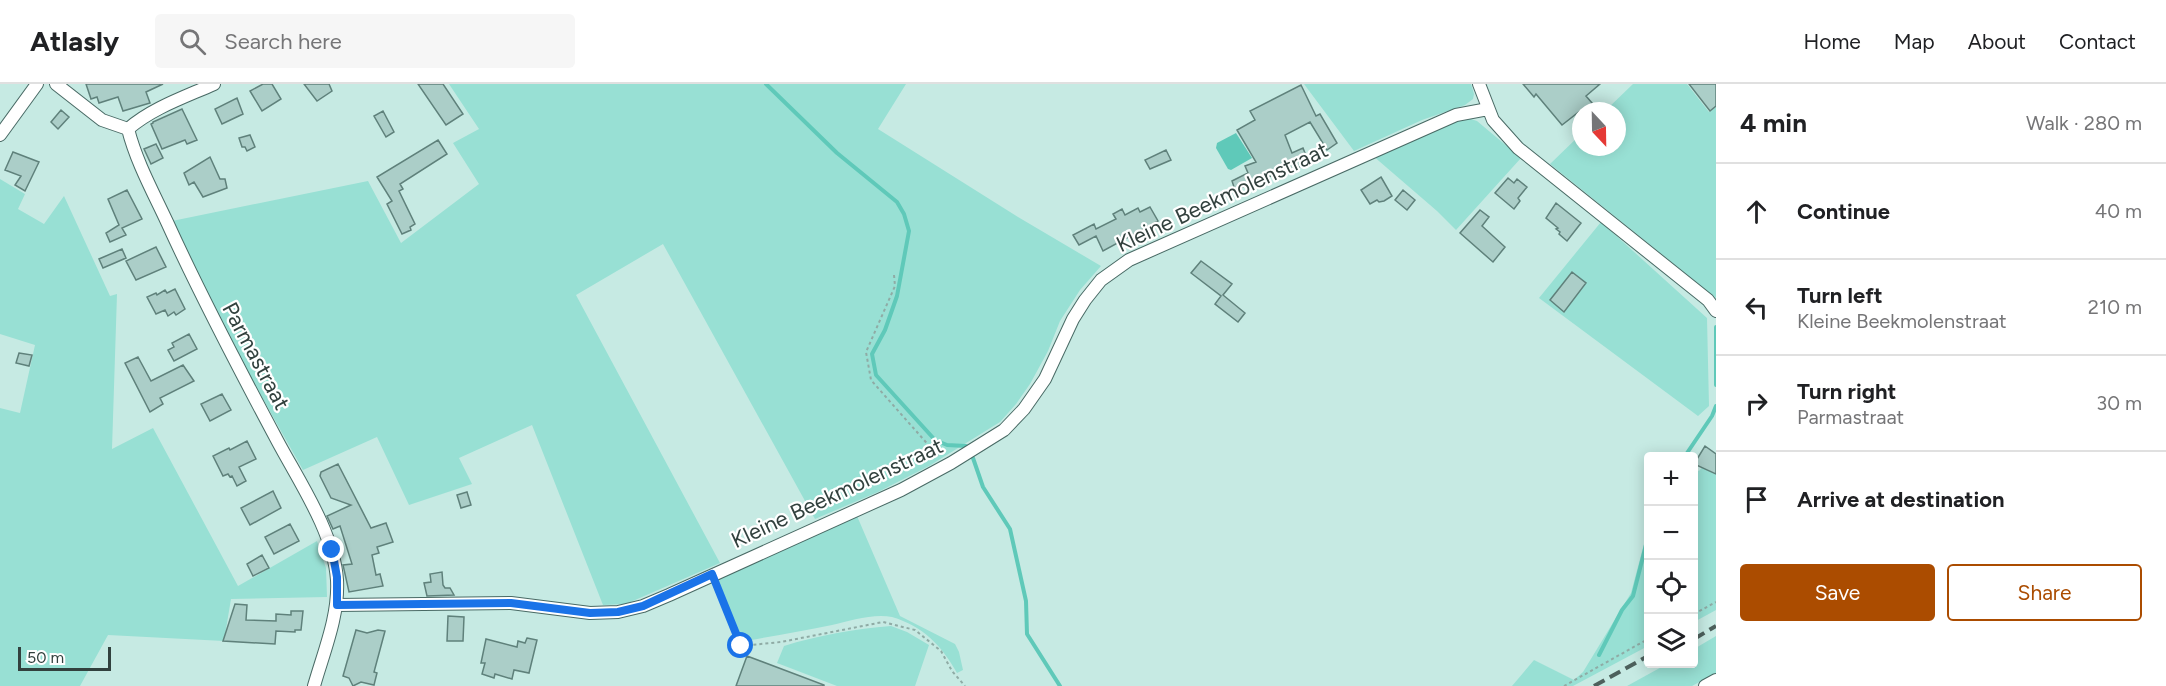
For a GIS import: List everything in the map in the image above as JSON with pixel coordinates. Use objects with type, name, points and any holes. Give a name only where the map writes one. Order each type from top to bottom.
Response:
[{"type":"street","points":[[0,135],[37,84]]},
{"type":"street","points":[[56,84],[102,120],[128,129],[155,111],[214,84]]},
{"type":"street","points":[[1479,84],[1488,109],[1503,133],[1518,148],[1708,300],[1716,311]]},
{"type":"street","name":"Kleine Beekmolenstraat","points":[[337,605],[511,603],[590,613],[618,612],[643,606],[901,490],[946,466],[1004,430],[1024,409],[1045,379],[1073,319],[1085,300],[1101,280],[1129,260],[1456,115],[1488,109]]},
{"type":"street","name":"Parmastraat","points":[[128,129],[137,157],[200,293],[321,524],[332,550],[337,577],[337,605],[314,686]]},
{"type":"street","points":[[1705,686],[1716,680]]},
{"type":"path","points":[[894,275],[895,286],[867,352],[871,380],[946,466]]},
{"type":"path","points":[[712,574],[741,646],[781,642],[883,622],[915,630],[941,651],[952,671],[965,686]]},
{"type":"path","points":[[1698,612],[1716,602]]},
{"type":"path","points":[[1564,686],[1644,641]]},
{"type":"shaded area","points":[[449,84],[906,84],[878,129],[1101,266],[1080,290],[1060,321],[1048,351],[1030,384],[1000,422],[929,466],[878,492],[815,519],[663,244],[576,295],[720,563],[626,604],[603,605],[532,425],[459,458],[472,484],[409,505],[377,437],[303,470],[224,330],[172,221],[368,181],[401,243],[479,184],[453,143],[479,129]]},
{"type":"shaded area","points":[[1304,84],[1471,84],[1474,94],[1473,99],[1465,105],[1422,120],[1354,151]]},
{"type":"shaded area","points":[[1633,84],[1687,84],[1709,112],[1716,107],[1716,298],[1550,164],[1572,143],[1572,156],[1626,156],[1626,102],[1614,102]]},
{"type":"shaded area","points":[[1465,117],[1477,121],[1521,158],[1456,230],[1372,155]]},
{"type":"shaded area","points":[[1236,133],[1252,158],[1231,170],[1228,169],[1216,148],[1217,143]]},
{"type":"shaded area","points":[[0,179],[25,194],[18,209],[44,224],[64,196],[110,296],[117,294],[112,449],[153,428],[238,586],[317,541],[326,568],[327,597],[231,599],[224,641],[108,635],[80,686],[0,686],[0,408],[20,413],[35,345],[0,334]]},
{"type":"shaded area","points":[[1601,222],[1707,318],[1709,406],[1698,416],[1539,298]]},
{"type":"shaded area","points":[[1703,466],[1716,472],[1716,610],[1698,620],[1698,470]]},
{"type":"shaded area","points":[[857,516],[900,616],[955,644],[963,670],[957,673],[945,654],[930,638],[913,626],[892,617],[862,618],[745,641],[740,638],[719,582],[719,576]]},
{"type":"shaded area","points":[[1644,544],[1644,648],[1573,686],[1512,686],[1534,660],[1574,680],[1583,672],[1631,593]]},
{"type":"shaded area","points":[[891,626],[929,645],[915,686],[837,686],[777,663],[784,646],[837,633]]},
{"type":"shaded area","points":[[1716,636],[1716,673],[1692,686],[1627,686],[1660,668],[1698,668],[1698,647]]},
{"type":"building","points":[[86,84],[163,84],[146,92],[150,103],[123,111],[118,97],[99,103],[97,97],[91,99]]},
{"type":"building","points":[[263,84],[272,84],[281,99],[262,111],[250,91]]},
{"type":"building","points":[[304,84],[329,84],[332,91],[317,101]]},
{"type":"building","points":[[418,84],[443,84],[463,114],[446,125]]},
{"type":"building","points":[[1523,84],[1600,84],[1586,96],[1591,102],[1572,102],[1572,117],[1562,125],[1536,94],[1534,97]]},
{"type":"building","points":[[1689,84],[1716,84],[1716,106],[1710,111]]},
{"type":"building","points":[[1301,85],[1316,116],[1320,114],[1337,143],[1327,150],[1310,122],[1285,135],[1292,153],[1303,148],[1309,163],[1235,190],[1232,181],[1248,173],[1245,166],[1256,162],[1237,130],[1255,120],[1250,111]]},
{"type":"building","points":[[237,98],[243,114],[222,124],[215,109]]},
{"type":"building","points":[[182,109],[197,140],[187,144],[185,140],[162,149],[151,124]]},
{"type":"building","points":[[61,110],[69,117],[58,129],[51,122]]},
{"type":"building","points":[[383,111],[394,132],[386,137],[374,116]]},
{"type":"building","points":[[250,135],[255,147],[247,151],[245,147],[242,147],[239,138]]},
{"type":"building","points":[[438,140],[447,154],[400,184],[403,189],[399,191],[415,224],[410,227],[411,230],[402,234],[387,204],[392,201],[377,177]]},
{"type":"building","points":[[156,144],[163,158],[151,164],[144,149]]},
{"type":"building","points":[[1166,150],[1171,160],[1150,169],[1145,160]]},
{"type":"building","points":[[13,152],[39,162],[25,191],[15,185],[21,176],[5,170]]},
{"type":"building","points":[[210,157],[220,179],[225,179],[227,188],[203,197],[194,182],[189,185],[184,173]]},
{"type":"building","points":[[1381,177],[1392,196],[1384,201],[1377,200],[1370,204],[1361,190]]},
{"type":"building","points":[[1508,178],[1514,183],[1517,179],[1527,187],[1518,198],[1520,201],[1514,209],[1495,193]]},
{"type":"building","points":[[127,190],[142,219],[122,228],[126,235],[110,242],[106,233],[119,225],[108,199]]},
{"type":"building","points":[[1403,190],[1415,200],[1407,210],[1395,200]]},
{"type":"building","points":[[1556,203],[1581,223],[1567,241],[1559,234],[1560,232],[1556,229],[1558,228],[1546,218]]},
{"type":"building","points":[[1150,207],[1158,221],[1103,251],[1096,236],[1079,245],[1073,235],[1094,224],[1096,229],[1116,219],[1113,214],[1122,209],[1125,215],[1138,208],[1140,212]]},
{"type":"building","points":[[1480,210],[1489,217],[1482,226],[1505,247],[1493,262],[1460,233]]},
{"type":"building","points":[[156,247],[166,267],[136,280],[126,261]]},
{"type":"building","points":[[122,249],[126,258],[103,268],[99,259]]},
{"type":"building","points":[[1201,261],[1232,284],[1223,295],[1245,313],[1238,322],[1215,304],[1221,296],[1191,273]]},
{"type":"building","points":[[1572,272],[1586,283],[1564,312],[1550,300]]},
{"type":"building","points":[[175,289],[185,309],[176,315],[174,312],[168,316],[165,310],[156,314],[147,297]]},
{"type":"building","points":[[189,334],[197,349],[174,361],[168,350],[174,347],[172,343]]},
{"type":"building","points":[[19,353],[32,355],[29,366],[16,363]]},
{"type":"building","points":[[138,357],[151,381],[183,365],[194,381],[160,398],[163,404],[150,412],[125,363]]},
{"type":"building","points":[[222,394],[231,410],[210,421],[201,404]]},
{"type":"building","points":[[247,441],[256,459],[239,467],[246,481],[237,486],[232,476],[228,474],[223,476],[213,456]]},
{"type":"building","points":[[1705,446],[1716,454],[1716,474],[1698,466],[1698,457]]},
{"type":"building","points":[[338,464],[371,528],[386,523],[393,542],[377,547],[379,553],[372,555],[376,575],[380,574],[383,586],[349,592],[343,565],[352,564],[340,526],[333,529],[327,516],[351,505],[331,498],[320,476],[321,472]]},
{"type":"building","points":[[273,491],[281,508],[250,525],[241,508]]},
{"type":"building","points":[[467,492],[471,505],[461,508],[457,495]]},
{"type":"building","points":[[290,524],[299,541],[274,554],[265,537]]},
{"type":"building","points":[[262,555],[269,568],[253,576],[247,564]]},
{"type":"building","points":[[442,572],[443,585],[445,588],[450,588],[454,595],[427,596],[424,583],[431,582],[430,574]]},
{"type":"building","points":[[235,604],[247,605],[246,620],[276,621],[276,614],[291,615],[291,611],[303,611],[301,630],[276,631],[275,644],[223,641]]},
{"type":"building","points":[[448,616],[464,617],[463,641],[447,641]]},
{"type":"building","points":[[356,630],[367,633],[385,631],[374,672],[377,673],[374,685],[361,682],[353,686],[349,678],[343,676]]},
{"type":"building","points":[[527,638],[537,640],[529,673],[514,670],[512,679],[495,674],[494,678],[482,674],[485,663],[481,663],[486,639],[517,647],[518,641],[525,643]]},
{"type":"building","points":[[747,656],[824,685],[824,686],[736,686]]},
{"type":"waterway","points":[[766,84],[837,153],[897,202],[904,214],[909,231],[897,296],[885,330],[872,354],[876,375],[935,440],[947,445],[966,446]]},
{"type":"waterway","points":[[1716,327],[1716,385]]},
{"type":"waterway","points":[[1688,452],[1712,416],[1716,406]]},
{"type":"waterway","points":[[973,458],[983,487],[1010,529],[1026,601],[1027,634],[1060,686]]},
{"type":"waterway","points":[[1599,655],[1622,610],[1633,596],[1644,553]]},
{"type":"railway","points":[[1698,637],[1716,626]]},
{"type":"railway","points":[[1594,686],[1644,658]]},
{"type":"route","points":[[332,550],[337,577],[337,605],[511,603],[590,613],[618,612],[643,606],[712,574],[741,646]]}]
